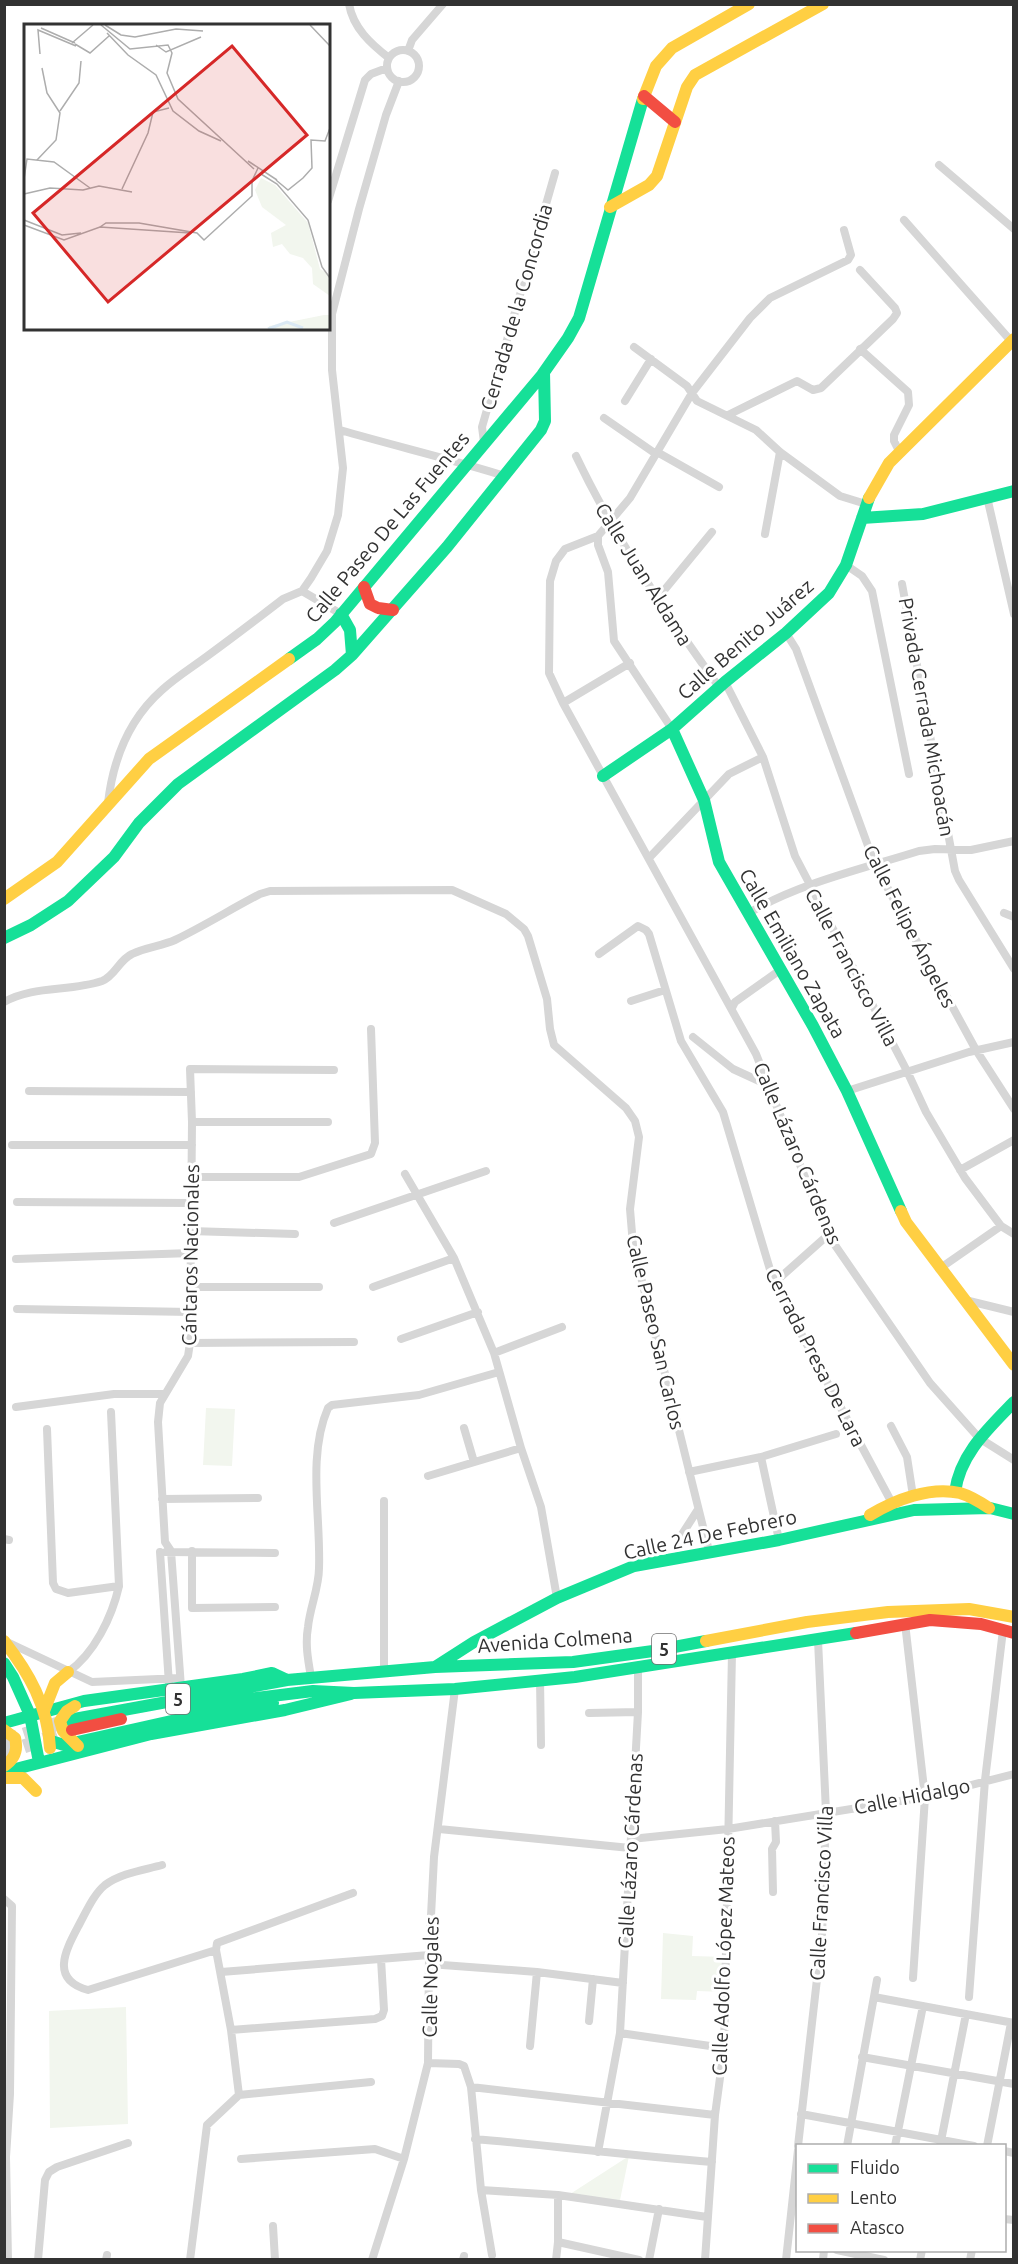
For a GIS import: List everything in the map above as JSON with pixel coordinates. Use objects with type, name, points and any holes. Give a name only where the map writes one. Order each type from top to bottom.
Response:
[{"type":"street","points":[[349,4],[360,31],[372,45],[389,58]]},
{"type":"street","points":[[408,51],[412,40],[443,4]]},
{"type":"street","name":"Calle Paseo De Las Fuentes","points":[[4,899],[41,875],[57,861],[149,759],[317,639],[341,614],[468,464],[544,372],[571,335],[579,318],[610,207],[645,96],[657,66],[672,48],[749,4]]},
{"type":"street","points":[[610,207],[649,185],[657,176],[687,87],[695,75],[823,4]]},
{"type":"street","points":[[398,51],[408,51],[418,61],[419,70],[413,79],[399,81],[391,76],[387,68],[389,58],[398,51]]},
{"type":"street","points":[[330,194],[364,80],[371,74],[387,68]]},
{"type":"street","points":[[108,805],[111,774],[122,744],[152,699],[176,678],[283,600],[302,591],[327,551],[335,530],[343,478],[340,430],[332,370],[332,314],[358,209],[386,115],[399,81]]},
{"type":"street","points":[[645,96],[675,122]]},
{"type":"street","points":[[939,165],[1014,229]]},
{"type":"street","name":"Cerrada de la Concordia","points":[[484,442],[482,427],[555,173]]},
{"type":"street","points":[[904,219],[1012,340]]},
{"type":"street","points":[[598,536],[630,498],[692,393],[750,318],[770,298],[848,260],[851,255],[844,230]]},
{"type":"street","points":[[728,415],[797,381],[813,390],[821,388],[893,319],[897,312],[895,308],[860,270]]},
{"type":"street","name":"Calle Benito Juárez","points":[[603,776],[672,729],[786,633],[829,593],[846,565],[866,504],[879,478],[899,452],[944,411],[1012,340]]},
{"type":"street","points":[[634,348],[687,386],[697,401],[756,430],[780,452],[840,496],[866,504]]},
{"type":"street","points":[[860,349],[908,392],[909,405],[894,435],[899,452]]},
{"type":"street","points":[[625,401],[651,359]]},
{"type":"street","points":[[4,938],[31,925],[68,901],[114,857],[139,824],[168,793],[216,755],[335,670],[352,655],[393,610],[541,430],[545,421],[544,372]]},
{"type":"street","points":[[604,418],[656,453],[719,487]]},
{"type":"street","points":[[340,430],[505,476]]},
{"type":"street","points":[[765,534],[780,452]]},
{"type":"street","name":"Calle Juan Aldama","points":[[576,456],[610,522],[657,599],[722,685]]},
{"type":"street","points":[[862,518],[923,514],[1014,491]]},
{"type":"street","points":[[987,497],[1014,614]]},
{"type":"street","points":[[657,599],[712,532]]},
{"type":"street","name":"Calle Lázaro Cárdenas","points":[[598,536],[564,549],[556,561],[550,581],[549,673],[563,703],[732,1008],[734,1018],[756,1054],[828,1235],[930,1383],[979,1438],[1014,1460]]},
{"type":"street","name":"Calle Emiliano Zapata","points":[[598,536],[598,545],[609,572],[615,641],[672,729],[704,800],[719,862],[847,1091],[906,1222],[939,1269],[1014,1365]]},
{"type":"street","points":[[846,565],[862,576],[872,591],[909,774]]},
{"type":"street","name":"Privada Cerrada Michoacán","points":[[902,584],[951,849],[959,880],[1014,969]]},
{"type":"street","points":[[364,587],[370,604],[378,608],[393,610]]},
{"type":"street","points":[[302,591],[341,614],[350,630],[352,655]]},
{"type":"street","name":"Calle Felipe Ángeles","points":[[786,633],[796,649],[874,865],[976,1050],[1014,1109]]},
{"type":"street","points":[[563,703],[630,663]]},
{"type":"street","name":"Calle Francisco Villa","points":[[722,685],[763,757],[795,856],[809,886],[907,1071],[926,1112],[960,1170],[1001,1226],[1014,1234]]},
{"type":"street","points":[[649,858],[729,774],[763,757]]},
{"type":"street","points":[[747,914],[766,902],[809,886],[919,851],[971,850],[1014,841]]},
{"type":"street","name":"Calle Paseo San Carlos","points":[[4,1002],[18,994],[100,981],[110,977],[124,958],[143,949],[173,941],[260,894],[270,891],[452,890],[506,914],[528,936],[547,999],[549,1029],[554,1045],[626,1108],[638,1127],[638,1150],[631,1197],[630,1227],[697,1511],[709,1551]]},
{"type":"street","points":[[1004,913],[1014,916]]},
{"type":"street","name":"Cerrada Presa De Lara","points":[[599,954],[634,928],[642,927],[649,934],[681,1041],[723,1112],[774,1283],[892,1503]]},
{"type":"street","points":[[732,1008],[735,1002],[780,970]]},
{"type":"street","points":[[631,1001],[665,990]]},
{"type":"street","points":[[191,1177],[299,1177],[370,1154],[375,1143],[371,1029]]},
{"type":"street","points":[[693,1037],[733,1069],[770,1086]]},
{"type":"street","points":[[847,1091],[976,1050],[1014,1042]]},
{"type":"street","name":"Cántaros Nacionales","points":[[171,1551],[165,1542],[158,1422],[160,1403],[188,1356],[190,1343],[192,1122],[190,1069],[334,1070]]},
{"type":"street","points":[[29,1091],[191,1092]]},
{"type":"street","points":[[192,1122],[328,1122]]},
{"type":"street","points":[[960,1170],[1014,1140]]},
{"type":"street","points":[[12,1145],[192,1145]]},
{"type":"street","points":[[334,1223],[486,1171]]},
{"type":"street","points":[[405,1174],[454,1258],[494,1353],[521,1448],[541,1507],[557,1598]]},
{"type":"street","points":[[17,1202],[192,1203]]},
{"type":"street","points":[[939,1269],[1001,1226]]},
{"type":"street","points":[[190,1231],[295,1234]]},
{"type":"street","points":[[774,1283],[828,1235]]},
{"type":"street","points":[[16,1259],[191,1253]]},
{"type":"street","points":[[373,1287],[454,1258]]},
{"type":"street","points":[[191,1287],[319,1287]]},
{"type":"street","points":[[964,1299],[1014,1312]]},
{"type":"street","points":[[17,1309],[191,1311]]},
{"type":"street","points":[[401,1339],[478,1312]]},
{"type":"street","points":[[494,1353],[562,1327]]},
{"type":"street","points":[[190,1343],[354,1342]]},
{"type":"street","points":[[311,1677],[307,1642],[308,1626],[320,1570],[317,1483],[321,1430],[328,1408],[332,1405],[419,1395],[499,1372]]},
{"type":"street","points":[[16,1407],[114,1395],[165,1394]]},
{"type":"street","points":[[955,1492],[955,1480],[962,1464],[979,1438],[1014,1402]]},
{"type":"street","points":[[44,1711],[55,1683],[80,1663],[96,1639],[111,1613],[119,1586],[111,1412]]},
{"type":"street","points":[[891,1426],[907,1457],[913,1496]]},
{"type":"street","points":[[464,1428],[474,1462]]},
{"type":"street","points":[[47,1429],[53,1583],[56,1589],[68,1593],[119,1586]]},
{"type":"street","points":[[689,1472],[761,1457],[836,1434]]},
{"type":"street","points":[[428,1476],[521,1448]]},
{"type":"street","points":[[761,1457],[779,1540]]},
{"type":"street","points":[[859,1524],[876,1511],[913,1496],[955,1492],[990,1508]]},
{"type":"street","points":[[162,1499],[258,1498]]},
{"type":"street","points":[[384,1501],[384,1672]]},
{"type":"street","name":"Calle 24 De Febrero","points":[[435,1667],[474,1642],[557,1598],[634,1566],[779,1540],[914,1510],[990,1508],[1014,1514]]},
{"type":"street","points":[[679,1539],[697,1511]]},
{"type":"street","points":[[165,1542],[160,1552],[175,1683]]},
{"type":"street","points":[[171,1551],[175,1683]]},
{"type":"street","points":[[192,1551],[192,1608],[275,1607]]},
{"type":"street","points":[[160,1552],[275,1553]]},
{"type":"street","name":"Avenida Colmena","points":[[311,1677],[435,1667],[573,1662],[653,1651],[807,1622],[888,1612],[969,1609],[1014,1617]]},
{"type":"street","name":"5","points":[[311,1677],[70,1725],[151,1711],[312,1691],[354,1694],[455,1689],[575,1677],[818,1640],[930,1620],[967,1622],[1008,1631]]},
{"type":"street","points":[[905,1623],[925,1797],[913,1978]]},
{"type":"street","points":[[969,1997],[984,1780],[1008,1631]]},
{"type":"street","name":"Calle Francisco Villa","points":[[798,2144],[822,1935],[826,1812],[818,1640]]},
{"type":"street","points":[[5,1641],[92,1682],[175,1683]]},
{"type":"street","points":[[5,1641],[25,1670],[44,1711],[51,1741],[45,1760]]},
{"type":"street","name":"Calle Adolfo López Mateos","points":[[705,2259],[715,2115],[724,2048],[732,1653]]},
{"type":"street","points":[[4,1663],[30,1714],[45,1760]]},
{"type":"street","name":"Calle Lázaro Cárdenas","points":[[598,2152],[609,2104],[620,2033],[638,1712],[638,1668]]},
{"type":"street","points":[[4,1723],[84,1701],[175,1683],[272,1673],[287,1680]]},
{"type":"street","points":[[540,1679],[541,1745]]},
{"type":"street","name":"Calle Nogales","points":[[372,2259],[404,2158],[428,2063],[429,1960],[434,1857],[455,1689]]},
{"type":"street","points":[[4,1772],[170,1730],[321,1703],[354,1694]]},
{"type":"street","points":[[51,1741],[64,1745],[216,1712],[306,1698],[321,1703]]},
{"type":"street","points":[[84,1701],[71,1707],[62,1717],[62,1731],[75,1743],[88,1750]]},
{"type":"street","points":[[589,1713],[638,1712]]},
{"type":"street","points":[[4,1730],[15,1738],[17,1750],[13,1760],[4,1767]]},
{"type":"street","name":"Calle Hidalgo","points":[[439,1829],[631,1844],[925,1797],[1014,1774]]},
{"type":"street","points":[[4,1778],[27,1779],[36,1791]]},
{"type":"street","points":[[773,1892],[772,1849],[776,1842],[775,1821]]},
{"type":"street","points":[[162,1865],[135,1872],[105,1886],[89,1905],[65,1952],[63,1963],[66,1974],[79,1988],[88,1990],[217,1947],[353,1893]]},
{"type":"street","points":[[7,1901],[12,1906],[10,2094],[6,2157],[8,2259]]},
{"type":"street","points":[[217,1947],[239,2095]]},
{"type":"street","points":[[231,2030],[375,2019],[382,2016],[384,2010],[381,1959]]},
{"type":"street","points":[[221,1972],[381,1959],[429,1960],[623,1983]]},
{"type":"street","points":[[530,2046],[537,1972]]},
{"type":"street","points":[[589,2021],[593,1979]]},
{"type":"street","points":[[847,2144],[877,1980]]},
{"type":"street","points":[[874,1997],[1012,2023],[987,2144]]},
{"type":"street","points":[[895,2144],[923,2006]]},
{"type":"street","points":[[940,2142],[966,2014]]},
{"type":"street","points":[[620,2033],[724,2048]]},
{"type":"street","points":[[862,2057],[1014,2084]]},
{"type":"street","points":[[428,2063],[464,2066],[471,2087],[481,2190],[492,2255]]},
{"type":"street","points":[[190,2259],[207,2125],[239,2095],[372,2082]]},
{"type":"street","points":[[471,2087],[715,2115]]},
{"type":"street","points":[[801,2114],[940,2142],[963,2144]]},
{"type":"street","points":[[475,2139],[712,2162]]},
{"type":"street","points":[[38,2259],[45,2181],[49,2172],[57,2167],[128,2143]]},
{"type":"street","points":[[241,2159],[375,2149],[404,2158]]},
{"type":"street","name":"Calle Francisco Villa","points":[[786,2259],[796,2166]]},
{"type":"street","points":[[481,2190],[558,2196],[707,2217]]},
{"type":"street","points":[[556,2259],[558,2196]]},
{"type":"street","points":[[650,2259],[659,2209]]},
{"type":"street","points":[[273,2226],[275,2259]]},
{"type":"street","points":[[558,2242],[639,2259]]},
{"type":"street","points":[[849,2252],[884,2259]]},
{"type":"shaded area","points":[[206,1408],[235,1409],[232,1466],[203,1465]]},
{"type":"shaded area","points":[[663,1933],[693,1936],[692,1956],[726,1957],[725,1992],[697,1991],[696,2000],[661,1999]]},
{"type":"shaded area","points":[[126,2007],[128,2124],[50,2128],[49,2011]]},
{"type":"shaded area","points":[[629,2156],[619,2205],[567,2196]]},
{"type":"tunnel","points":[[4,1741],[69,1720]]},
{"type":"tunnel","points":[[4,1753],[72,1730]]},
{"type":"traffic: fast","points":[[289,659],[317,639],[335,622],[542,375],[568,338],[579,318],[643,99]]},
{"type":"traffic: fast","points":[[4,938],[31,925],[68,901],[114,857],[139,823],[178,784],[335,670],[352,655],[447,547],[541,430],[545,421],[544,372]]},
{"type":"traffic: fast","points":[[862,518],[923,514],[1014,491]]},
{"type":"traffic: fast","points":[[603,776],[672,729],[725,682],[786,633],[829,593],[846,565],[869,498]]},
{"type":"traffic: fast","points":[[341,614],[350,630],[352,655]]},
{"type":"traffic: fast","points":[[672,729],[704,800],[719,862],[813,1026],[847,1091],[901,1211]]},
{"type":"traffic: fast","points":[[955,1492],[958,1478],[969,1454],[985,1432],[1014,1402]]},
{"type":"traffic: fast","points":[[435,1667],[474,1642],[557,1598],[634,1566],[779,1540],[914,1510],[990,1508],[1014,1514]]},
{"type":"traffic: fast","points":[[184,1707],[313,1691],[354,1693],[455,1689],[575,1677],[856,1633]]},
{"type":"traffic: fast","points":[[69,1720],[287,1680],[435,1667],[573,1662],[706,1641]]},
{"type":"traffic: fast","points":[[4,1663],[30,1715],[39,1762]]},
{"type":"traffic: fast","points":[[4,1723],[84,1701],[272,1673],[287,1680]]},
{"type":"traffic: fast","points":[[4,1772],[151,1734],[285,1710],[351,1694]]},
{"type":"traffic: fast","points":[[51,1741],[64,1745],[216,1711],[273,1703]]},
{"type":"traffic: slow","points":[[643,99],[656,66],[672,48],[749,4]]},
{"type":"traffic: slow","points":[[610,207],[649,185],[657,176],[687,87],[695,75],[823,4]]},
{"type":"traffic: slow","points":[[869,498],[889,463],[1014,339]]},
{"type":"traffic: slow","points":[[4,899],[57,862],[149,759],[289,659]]},
{"type":"traffic: slow","points":[[901,1211],[906,1222],[1014,1365]]},
{"type":"traffic: slow","points":[[870,1515],[890,1504],[937,1491],[960,1493],[989,1508]]},
{"type":"traffic: slow","points":[[706,1641],[807,1622],[888,1612],[969,1609],[1014,1617]]},
{"type":"traffic: slow","points":[[4,1641],[36,1691],[45,1718],[50,1748]]},
{"type":"traffic: slow","points":[[44,1711],[55,1683],[68,1672]]},
{"type":"traffic: slow","points":[[75,1706],[67,1711],[60,1721],[63,1731],[78,1746]]},
{"type":"traffic: slow","points":[[4,1730],[15,1738],[16,1746],[15,1754],[4,1766]]},
{"type":"traffic: slow","points":[[6,1778],[23,1778],[36,1791]]},
{"type":"traffic: jam","points":[[644,96],[675,122]]},
{"type":"traffic: jam","points":[[364,587],[370,604],[378,608],[393,610]]},
{"type":"traffic: jam","points":[[856,1633],[930,1620],[981,1624],[1014,1633]]},
{"type":"traffic: jam","points":[[72,1730],[121,1719]]}]
